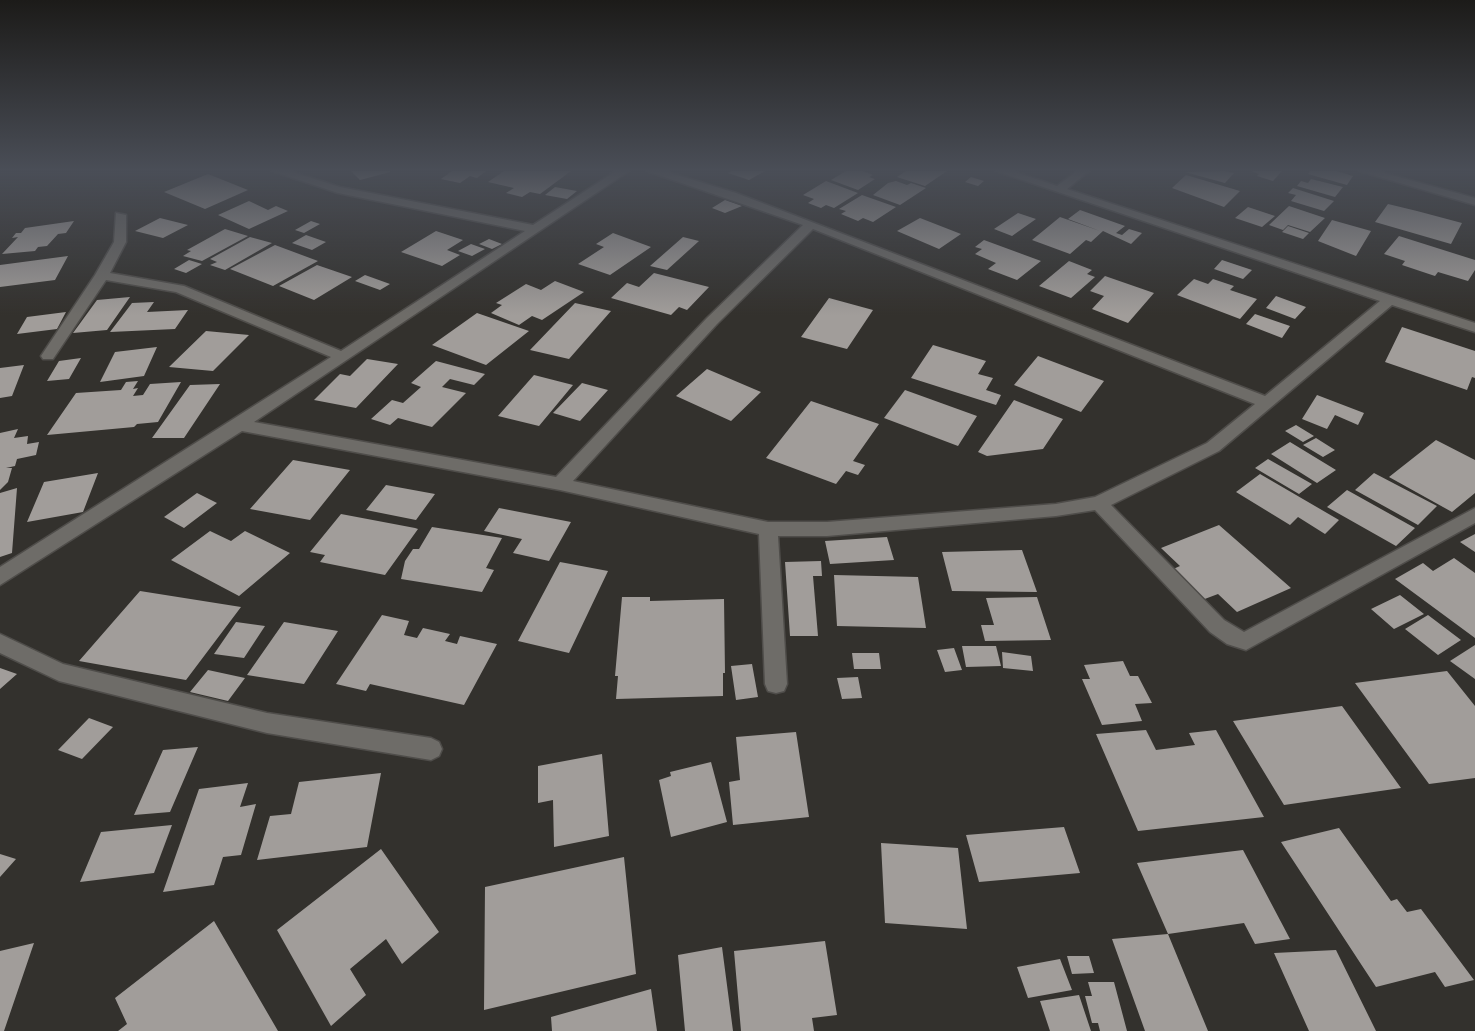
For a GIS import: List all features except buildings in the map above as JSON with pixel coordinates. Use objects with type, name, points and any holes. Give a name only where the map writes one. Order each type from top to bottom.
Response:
[{"type":"street","points":[[48,356],[102,275],[120,242],[120,219]]},
{"type":"street","points":[[484,219],[534,229]]},
{"type":"street","points":[[0,577],[344,357],[549,219]]},
{"type":"street","points":[[798,219],[1266,402]]},
{"type":"street","points":[[1146,219],[1475,328]]},
{"type":"street","points":[[561,484],[712,321],[811,224]]},
{"type":"street","points":[[102,275],[179,289],[344,357]]},
{"type":"street","points":[[239,425],[561,484],[768,530],[827,529],[992,517],[1099,503],[1213,447],[1390,300]]},
{"type":"street","points":[[1099,503],[1217,626],[1234,638],[1246,641],[1475,515]]},
{"type":"street","points":[[768,530],[776,684]]},
{"type":"street","points":[[0,643],[59,672],[267,723],[431,749]]}]
